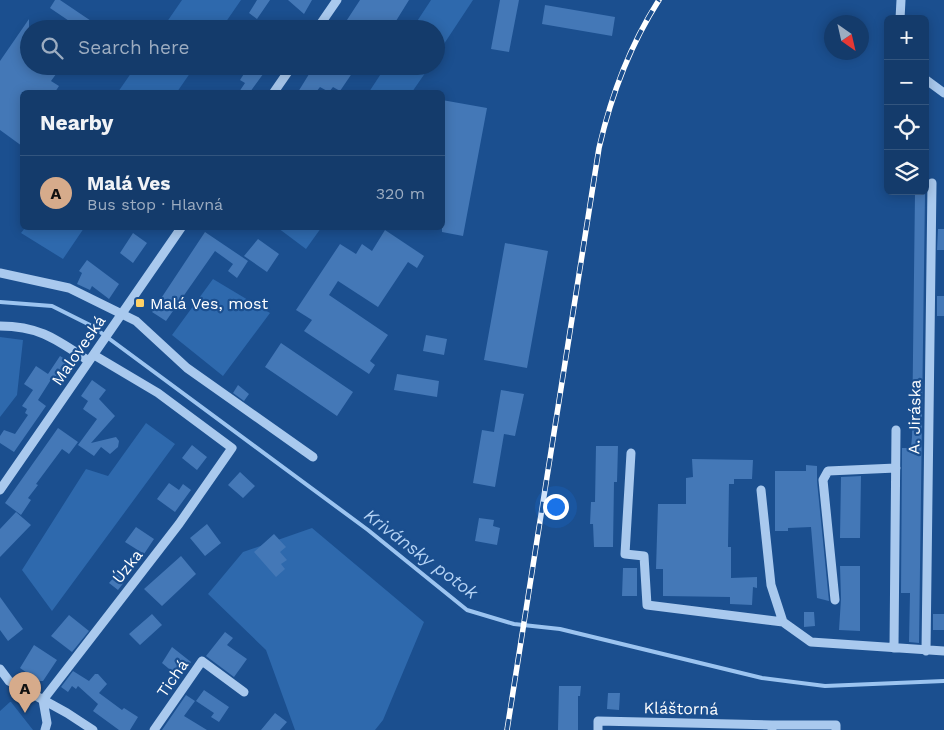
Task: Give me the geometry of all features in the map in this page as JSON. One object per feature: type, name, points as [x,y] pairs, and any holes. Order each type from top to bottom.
[{"type":"street","points":[[323,20],[337,0]]},
{"type":"street","points":[[900,0],[900,15]]},
{"type":"street","points":[[275,90],[286,75]]},
{"type":"street","points":[[929,83],[944,93]]},
{"type":"street","name":"A. Jiráska","points":[[926,652],[932,183]]},
{"type":"street","name":"Maloveská","points":[[0,490],[180,230]]},
{"type":"street","points":[[0,273],[69,288],[121,316],[136,321],[187,368],[313,457]]},
{"type":"street","points":[[0,326],[14,326],[49,334],[94,355]]},
{"type":"street","name":"Úzka","points":[[43,700],[179,524],[232,448],[158,393],[94,355]]},
{"type":"street","name":"A. Jiráska","points":[[894,648],[896,430]]},
{"type":"street","points":[[631,453],[625,554],[644,556],[648,605],[783,622],[811,642],[926,652],[944,651]]},
{"type":"street","points":[[836,600],[823,480],[828,471],[896,468]]},
{"type":"street","points":[[761,490],[771,585],[783,622]]},
{"type":"street","name":"Tichá","points":[[154,730],[202,661],[244,692]]},
{"type":"street","points":[[0,670],[9,681],[67,713],[93,730]]},
{"type":"street","points":[[39,730],[46,727],[43,700]]},
{"type":"street","name":"Kláštorná","points":[[598,730],[598,721],[772,728]]},
{"type":"street","points":[[772,728],[836,728]]},
{"type":"shaded area","points":[[182,0],[241,0],[227,20],[168,20]]},
{"type":"shaded area","points":[[431,0],[473,0],[445,42],[445,20],[418,20]]},
{"type":"shaded area","points":[[130,75],[189,75],[178,90],[119,90]]},
{"type":"shaded area","points":[[380,75],[424,75],[413,90],[370,90]]},
{"type":"shaded area","points":[[23,230],[83,230],[63,259],[21,233]]},
{"type":"shaded area","points":[[281,230],[320,230],[306,249]]},
{"type":"shaded area","points":[[213,279],[270,313],[223,376],[172,335]]},
{"type":"shaded area","points":[[0,337],[23,340],[17,395],[0,417]]},
{"type":"shaded area","points":[[146,423],[175,444],[52,611],[22,570],[86,469],[108,476]]},
{"type":"shaded area","points":[[312,528],[424,622],[383,720],[375,730],[295,730],[266,650],[208,594],[243,552]]},
{"type":"shaded area","points":[[10,702],[33,730],[0,730],[0,711]]},
{"type":"building","points":[[55,0],[60,0],[90,20],[68,20],[50,8]]},
{"type":"building","points":[[257,0],[270,0],[257,19],[249,13]]},
{"type":"building","points":[[288,0],[312,0],[304,14]]},
{"type":"building","points":[[360,0],[409,0],[397,20],[347,20]]},
{"type":"building","points":[[500,0],[519,0],[509,52],[491,49]]},
{"type":"building","points":[[545,5],[615,17],[612,36],[542,24]]},
{"type":"building","points":[[20,32],[20,75],[55,75],[51,81],[59,86],[56,90],[20,90],[20,145],[0,130],[0,61]]},
{"type":"building","points":[[243,75],[262,75],[251,90],[240,90],[245,83],[240,80]]},
{"type":"building","points":[[308,75],[351,75],[341,90],[333,87],[331,90],[325,90],[320,87],[318,90],[299,90]]},
{"type":"building","points":[[445,101],[487,108],[463,236],[442,232],[442,230],[445,230]]},
{"type":"building","points":[[915,195],[925,195],[919,643],[909,642],[910,593],[901,593],[902,448],[911,448]]},
{"type":"building","points":[[938,229],[944,229],[944,250],[937,250]]},
{"type":"building","points":[[385,230],[424,256],[417,268],[408,262],[378,307],[338,281],[329,295],[388,335],[370,361],[375,365],[369,374],[304,331],[312,320],[296,310],[340,244],[356,254],[362,244],[372,251]]},
{"type":"building","points":[[205,232],[248,261],[237,278],[228,271],[233,264],[215,251],[166,321],[152,312]]},
{"type":"building","points":[[133,233],[147,243],[133,263],[120,253]]},
{"type":"building","points":[[258,239],[279,254],[267,272],[244,256]]},
{"type":"building","points":[[505,243],[548,251],[527,368],[484,360]]},
{"type":"building","points":[[87,260],[119,284],[109,299],[92,286],[90,290],[77,284],[82,273],[79,271]]},
{"type":"building","points":[[937,296],[944,296],[944,316],[937,316]]},
{"type":"building","points":[[426,335],[447,339],[444,355],[423,351]]},
{"type":"building","points":[[281,343],[353,392],[337,416],[265,367]]},
{"type":"building","points":[[60,356],[74,365],[61,383],[52,378],[38,400],[46,406],[14,452],[0,443],[0,436],[4,430],[15,434],[28,415],[25,413],[27,409],[22,406],[33,390],[24,384],[36,366],[48,374]]},
{"type":"building","points":[[397,374],[439,381],[437,397],[394,390]]},
{"type":"building","points":[[92,380],[106,390],[99,399],[115,416],[91,443],[116,437],[119,441],[118,447],[110,454],[101,447],[94,456],[78,445],[97,419],[83,409],[88,401],[81,396]]},
{"type":"building","points":[[238,385],[249,394],[244,401],[233,393]]},
{"type":"building","points":[[501,390],[524,394],[515,436],[504,434],[495,487],[473,483],[482,430],[494,432]]},
{"type":"building","points":[[58,428],[78,442],[69,454],[62,449],[36,484],[38,485],[28,498],[31,500],[21,515],[5,503]]},
{"type":"building","points":[[192,445],[207,457],[197,470],[182,458]]},
{"type":"building","points":[[596,446],[618,446],[617,482],[614,482],[613,547],[594,547],[593,524],[590,524],[591,502],[595,502]]},
{"type":"building","points":[[692,459],[753,460],[752,479],[734,479],[734,484],[729,484],[728,547],[731,547],[731,578],[757,577],[757,588],[753,587],[752,605],[730,604],[730,597],[663,596],[663,569],[656,569],[658,504],[686,504],[686,478],[693,477]]},
{"type":"building","points":[[806,465],[817,466],[829,601],[817,598],[811,527],[788,528],[788,531],[775,531],[775,471],[806,471]]},
{"type":"building","points":[[240,472],[255,486],[243,498],[228,485]]},
{"type":"building","points":[[861,476],[860,538],[840,538],[841,477]]},
{"type":"building","points":[[169,483],[179,490],[183,484],[191,490],[175,512],[157,499]]},
{"type":"building","points":[[16,512],[31,525],[0,557],[0,529]]},
{"type":"building","points":[[479,518],[494,520],[493,526],[500,528],[497,545],[475,541]]},
{"type":"building","points":[[207,524],[221,543],[205,556],[190,538]]},
{"type":"building","points":[[136,527],[154,539],[144,554],[125,542]]},
{"type":"building","points":[[274,534],[286,547],[280,552],[287,560],[281,564],[285,569],[276,577],[254,552]]},
{"type":"building","points":[[181,556],[196,574],[162,606],[144,589]]},
{"type":"building","points":[[840,566],[860,566],[860,631],[839,630],[841,599]]},
{"type":"building","points":[[623,568],[637,568],[637,596],[622,596]]},
{"type":"building","points":[[117,574],[125,581],[118,590],[109,583]]},
{"type":"building","points":[[0,597],[23,629],[8,641],[0,630]]},
{"type":"building","points":[[804,612],[814,612],[815,626],[804,627]]},
{"type":"building","points":[[152,614],[162,625],[140,645],[129,634]]},
{"type":"building","points":[[933,614],[944,614],[944,630],[933,630]]},
{"type":"building","points":[[69,615],[89,631],[72,652],[51,636]]},
{"type":"building","points":[[225,632],[233,638],[227,645],[247,659],[234,677],[206,656]]},
{"type":"building","points":[[34,645],[57,660],[43,681],[39,681],[20,668]]},
{"type":"building","points":[[172,647],[191,662],[180,678],[162,663]]},
{"type":"building","points":[[73,671],[89,681],[95,674],[98,674],[107,684],[99,693],[122,710],[124,708],[138,717],[130,730],[119,730],[93,711],[98,704],[78,686],[76,689],[72,686],[68,692],[61,687]]},
{"type":"building","points":[[559,686],[581,686],[580,696],[578,696],[578,730],[558,730]]},
{"type":"building","points":[[204,690],[229,707],[219,722],[211,717],[214,713],[196,701]]},
{"type":"building","points":[[608,693],[620,693],[619,710],[607,709]]},
{"type":"building","points":[[186,695],[195,701],[184,716],[207,730],[162,730]]},
{"type":"building","points":[[275,713],[287,722],[280,730],[261,730]]},
{"type":"waterway","name":"Krivánsky potok","points":[[0,302],[52,306],[92,326],[368,530],[467,610],[514,624],[560,629],[762,678],[825,686],[944,681]]},
{"type":"railway","points":[[507,730],[599,148],[609,109],[630,53],[659,0]]},
{"type":"place","name":"Malá Ves, most","points":[[140,303]]},
{"type":"place","name":"Malá Ves","points":[[25,713]]}]
